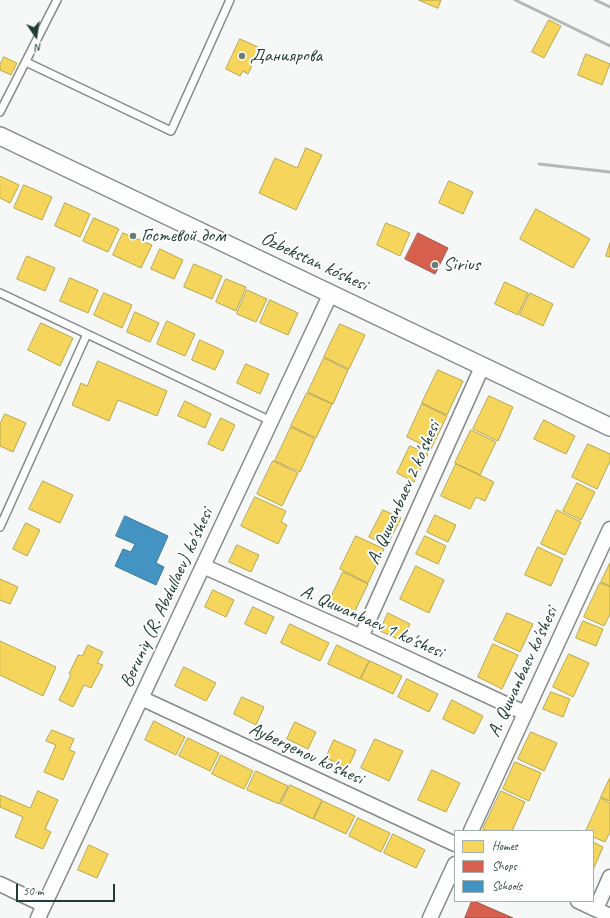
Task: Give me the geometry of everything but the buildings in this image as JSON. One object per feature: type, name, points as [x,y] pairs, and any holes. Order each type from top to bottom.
[{"type":"street","name":"Ózbekstan kóshesi","points":[[0,136],[610,426]]},
{"type":"street","name":"Beruniy (R. Abdullaev) ko'shesi","points":[[38,918],[331,294]]},
{"type":"street","name":"A. Quwanbaev 2 ko'shesi","points":[[361,637],[483,365]]},
{"type":"street","name":"A. Quwanbaev ko'shesi","points":[[470,830],[610,529]]},
{"type":"street","name":"A. Quwanbaev 1 ko'shesi","points":[[203,566],[525,713]]},
{"type":"street","name":"Aybergenov ko'shesi","points":[[141,698],[454,844]]},
{"type":"street","points":[[430,918],[454,866]]},
{"type":"street","points":[[596,909],[610,877]]},
{"type":"street","points":[[0,884],[44,905]]},
{"type":"street","points":[[580,902],[610,916]]},
{"type":"lane","points":[[0,112],[57,0]]},
{"type":"lane","points":[[26,62],[171,131],[230,0]]},
{"type":"lane","points":[[0,293],[271,421]]},
{"type":"lane","points":[[0,527],[87,334]]},
{"type":"railway","points":[[515,0],[610,46]]},
{"type":"railway","points":[[595,0],[610,7]]},
{"type":"railway","points":[[539,164],[610,172]]},
{"type":"place","name":"Даниярова","points":[[242,56]]},
{"type":"place","name":"Гостевой дом","points":[[133,236]]},
{"type":"place","name":"Sirius","points":[[435,265]]}]
